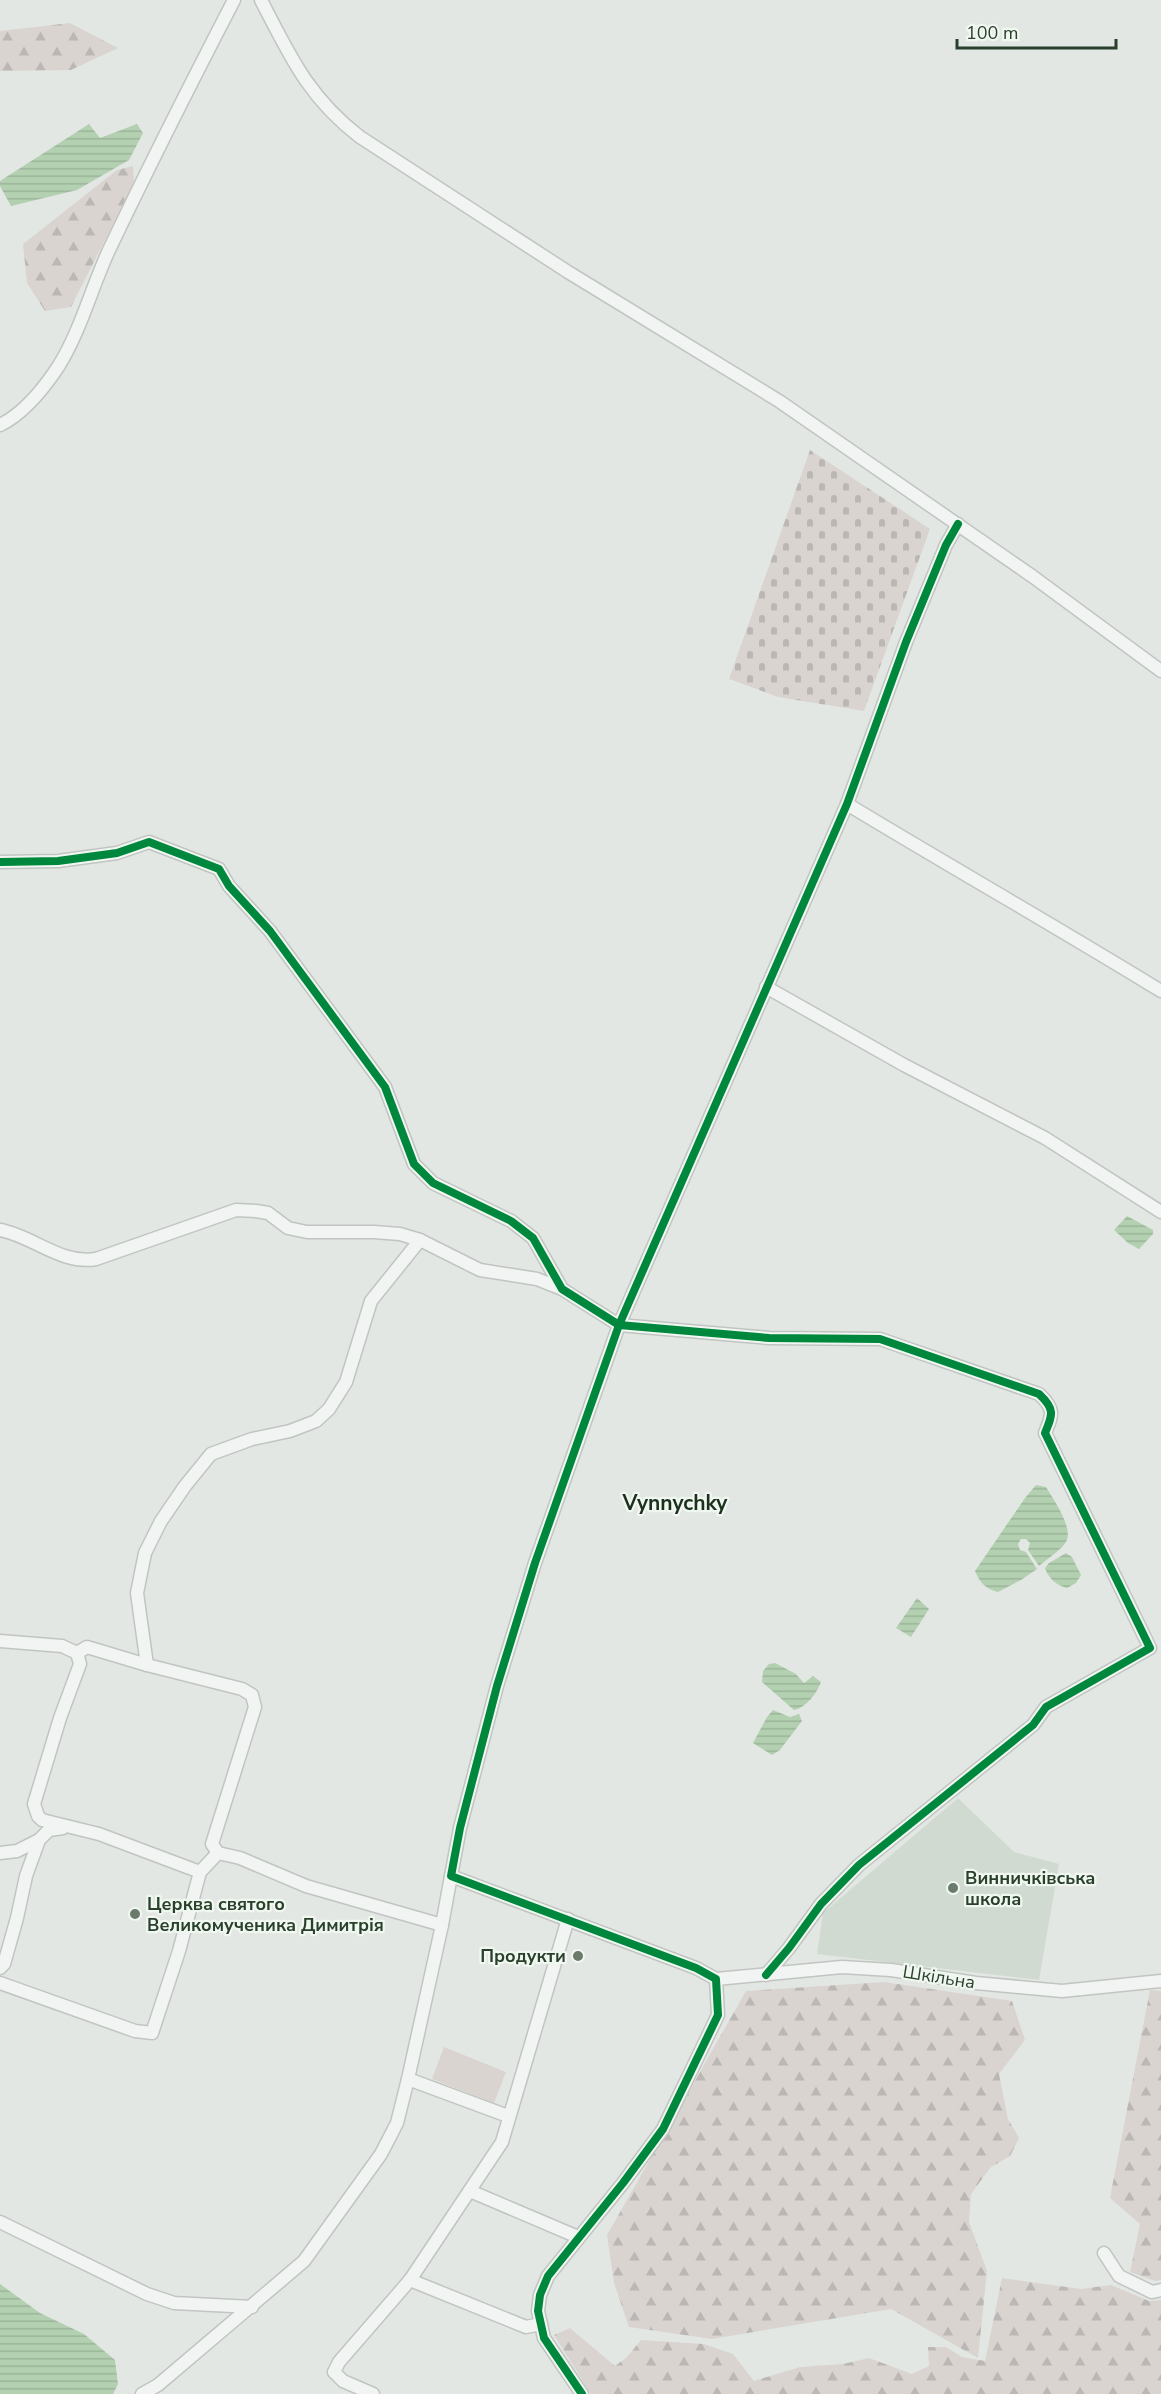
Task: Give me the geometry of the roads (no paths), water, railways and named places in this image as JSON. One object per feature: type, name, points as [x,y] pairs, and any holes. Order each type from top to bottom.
[{"type":"street","points":[[0,425],[32,399],[57,367],[83,319],[101,267],[147,168],[234,0]]},
{"type":"street","points":[[261,0],[299,72],[336,118],[360,137],[568,272],[779,401],[958,524],[1161,671]]},
{"type":"street","points":[[142,2394],[158,2385],[304,2261],[381,2154],[397,2123],[442,1925],[460,1828],[497,1686],[534,1563],[620,1325],[847,804],[906,642],[946,545],[958,524]]},
{"type":"street","points":[[847,804],[927,853],[1066,932],[1161,991]]},
{"type":"street","points":[[0,862],[58,861],[117,853],[149,842],[219,869],[229,886],[270,931],[385,1088],[414,1164],[433,1183],[511,1221],[532,1238],[562,1289]]},
{"type":"street","points":[[766,987],[904,1065],[1045,1138],[1161,1212]]},
{"type":"street","points":[[0,1230],[84,1261],[96,1259],[236,1210],[268,1213],[288,1228],[307,1232],[374,1232],[400,1234],[420,1240],[480,1270],[537,1279],[562,1289],[620,1325],[769,1338],[880,1340],[1039,1394],[1050,1405],[1052,1416],[1045,1433],[1150,1648],[1046,1707],[1034,1725],[859,1866],[820,1904],[789,1948],[766,1975]]},
{"type":"street","points":[[147,1665],[137,1593],[145,1553],[161,1521],[185,1486],[212,1454],[252,1439],[290,1431],[316,1421],[329,1409],[346,1382],[371,1301],[420,1240]]},
{"type":"street","points":[[0,1641],[62,1646],[77,1653],[80,1664],[34,1804],[38,1816],[42,1820],[67,1828],[99,1834],[200,1872]]},
{"type":"street","points":[[77,1653],[87,1647],[242,1689],[252,1695],[255,1707],[212,1844],[218,1853],[240,1858],[306,1886],[442,1925]]},
{"type":"street","points":[[0,1853],[17,1851],[39,1840],[49,1830],[67,1828]]},
{"type":"street","points":[[0,1968],[4,1964],[26,1876],[39,1840]]},
{"type":"street","points":[[0,1983],[135,2031],[152,2033],[180,1951],[200,1872],[218,1853]]},
{"type":"street","points":[[451,1876],[696,1968],[716,1979],[718,2015],[663,2129],[548,2276],[540,2295],[538,2311],[544,2338],[582,2394]]},
{"type":"street","points":[[373,2394],[344,2380],[334,2372],[339,2362],[410,2280],[502,2142],[568,1919]]},
{"type":"street","name":"Шкільна","points":[[716,1979],[842,1967],[1062,1991],[1161,1981]]},
{"type":"street","points":[[408,2079],[508,2116]]},
{"type":"street","points":[[470,2191],[578,2237]]},
{"type":"street","points":[[0,2222],[147,2294],[174,2302],[252,2307]]},
{"type":"street","points":[[1104,2253],[1119,2276],[1152,2292],[1161,2290]]},
{"type":"street","points":[[410,2280],[526,2327],[541,2324]]},
{"type":"place","name":"Винничківська школа","points":[[953,1888]]},
{"type":"place","name":"Церква святого Великомученика Димитрія","points":[[135,1914]]},
{"type":"place","name":"Продукти","points":[[578,1956]]},
{"type":"district","name":"Vynnychky","points":[[675,1503]]}]
